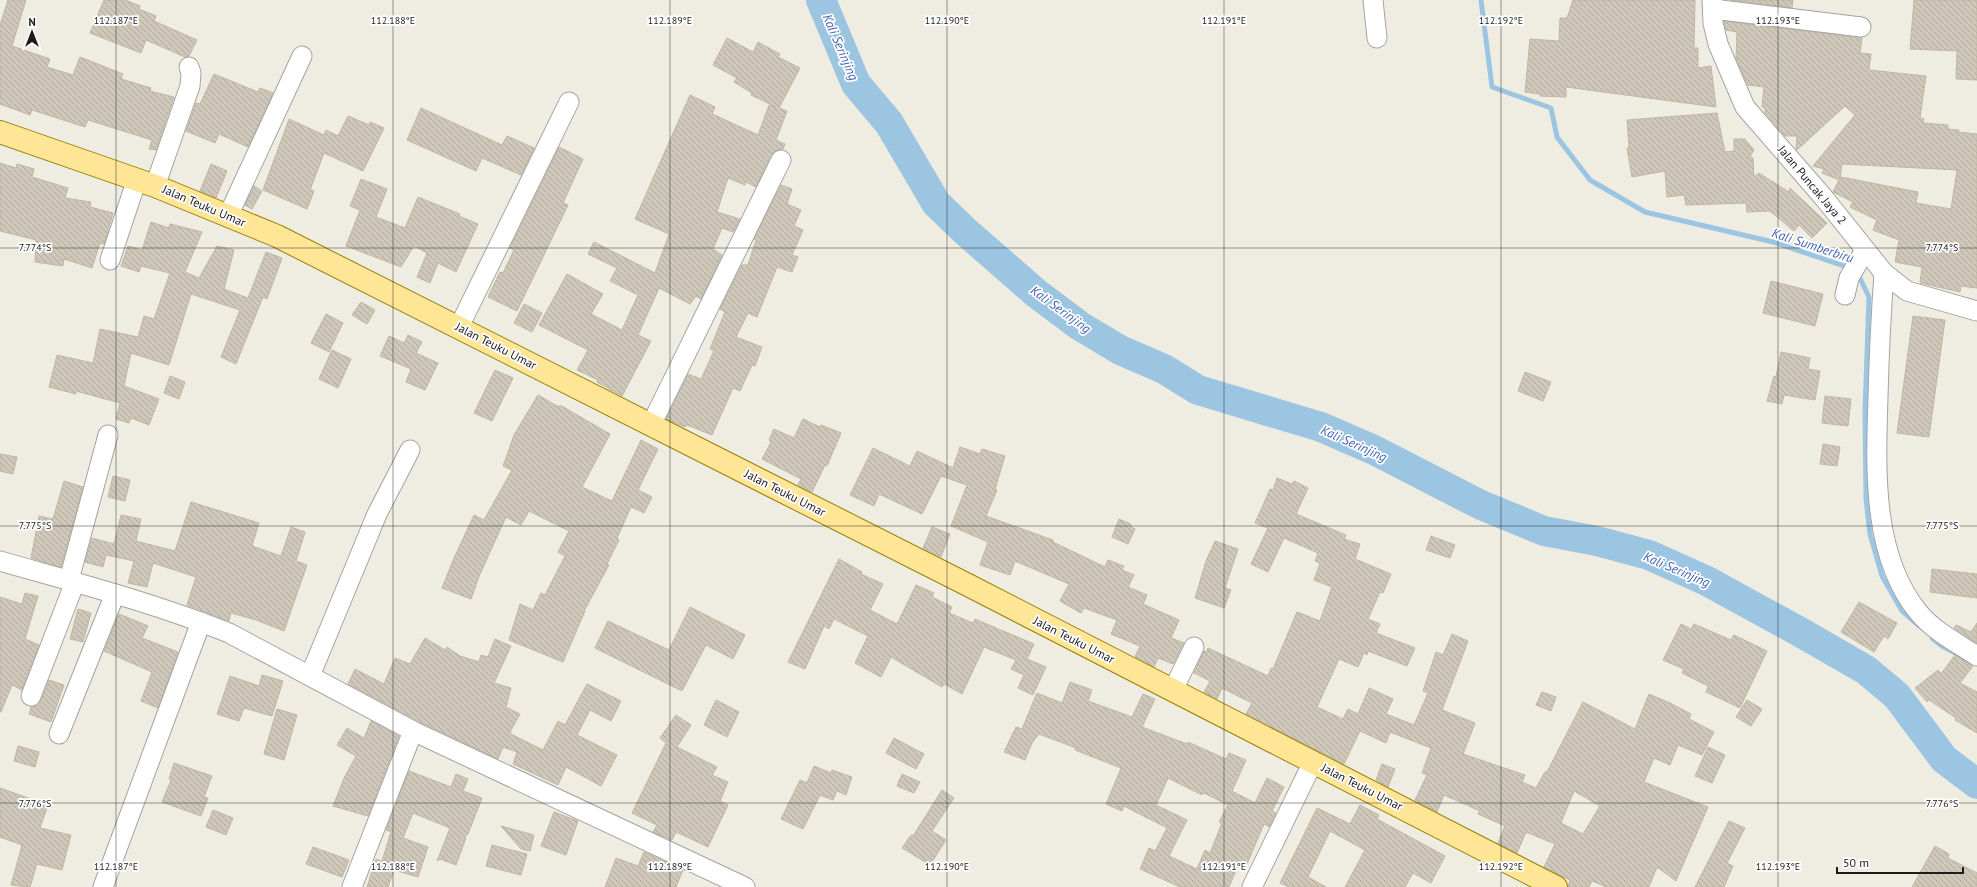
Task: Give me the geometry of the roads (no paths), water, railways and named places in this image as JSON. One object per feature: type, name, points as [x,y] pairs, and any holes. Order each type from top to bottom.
[{"type":"main road","name":"Jalan Teuku Umar","points":[[0,132],[146,182],[277,236],[1173,690],[1556,887]]},
{"type":"street","points":[[1373,0],[1377,38]]},
{"type":"street","points":[[1713,4],[1861,28]]},
{"type":"street","name":"Jalan Puncak Jaya 2","points":[[1713,4],[1714,23],[1718,44],[1745,107],[1824,198],[1858,263],[1884,273],[1907,291],[1977,311]]},
{"type":"street","points":[[228,216],[302,56]]},
{"type":"street","points":[[110,260],[190,86],[191,73],[189,67]]},
{"type":"street","points":[[459,327],[569,102]]},
{"type":"street","points":[[651,425],[781,160]]},
{"type":"street","points":[[1845,295],[1858,263]]},
{"type":"street","points":[[1884,273],[1880,329],[1877,471],[1879,508],[1885,538],[1894,568],[1906,594],[1919,613],[1936,629],[1977,656]]},
{"type":"street","points":[[31,696],[72,581],[108,435]]},
{"type":"street","points":[[310,676],[377,514],[410,450]]},
{"type":"street","points":[[0,562],[115,594],[201,622],[229,633],[414,731],[745,887]]},
{"type":"street","points":[[59,734],[115,594]]},
{"type":"street","points":[[103,887],[201,622]]},
{"type":"street","points":[[1173,690],[1194,647]]},
{"type":"street","points":[[352,887],[414,731]]},
{"type":"street","points":[[1252,887],[1313,762]]},
{"type":"waterway","name":"Kali Serinjing","points":[[821,0],[856,84],[889,123],[936,203],[965,231],[1036,293],[1080,326],[1120,350],[1164,369],[1198,390],[1321,427],[1374,450],[1481,505],[1544,531],[1597,541],[1649,555],[1707,581],[1866,670],[1897,696],[1944,759],[1977,784]]},
{"type":"waterway","name":"Kali Sumberbiru","points":[[1481,0],[1492,87],[1551,108],[1557,137],[1590,180],[1645,212],[1773,242],[1850,268]]},
{"type":"waterway","name":"Kali Sumberbiru","points":[[1858,274],[1869,297],[1865,411],[1866,499],[1870,534],[1882,576],[1902,611],[1919,626]]},
{"type":"waterway","name":"Kali Sumberbiru","points":[[1932,638],[1942,646],[1959,655]]}]
